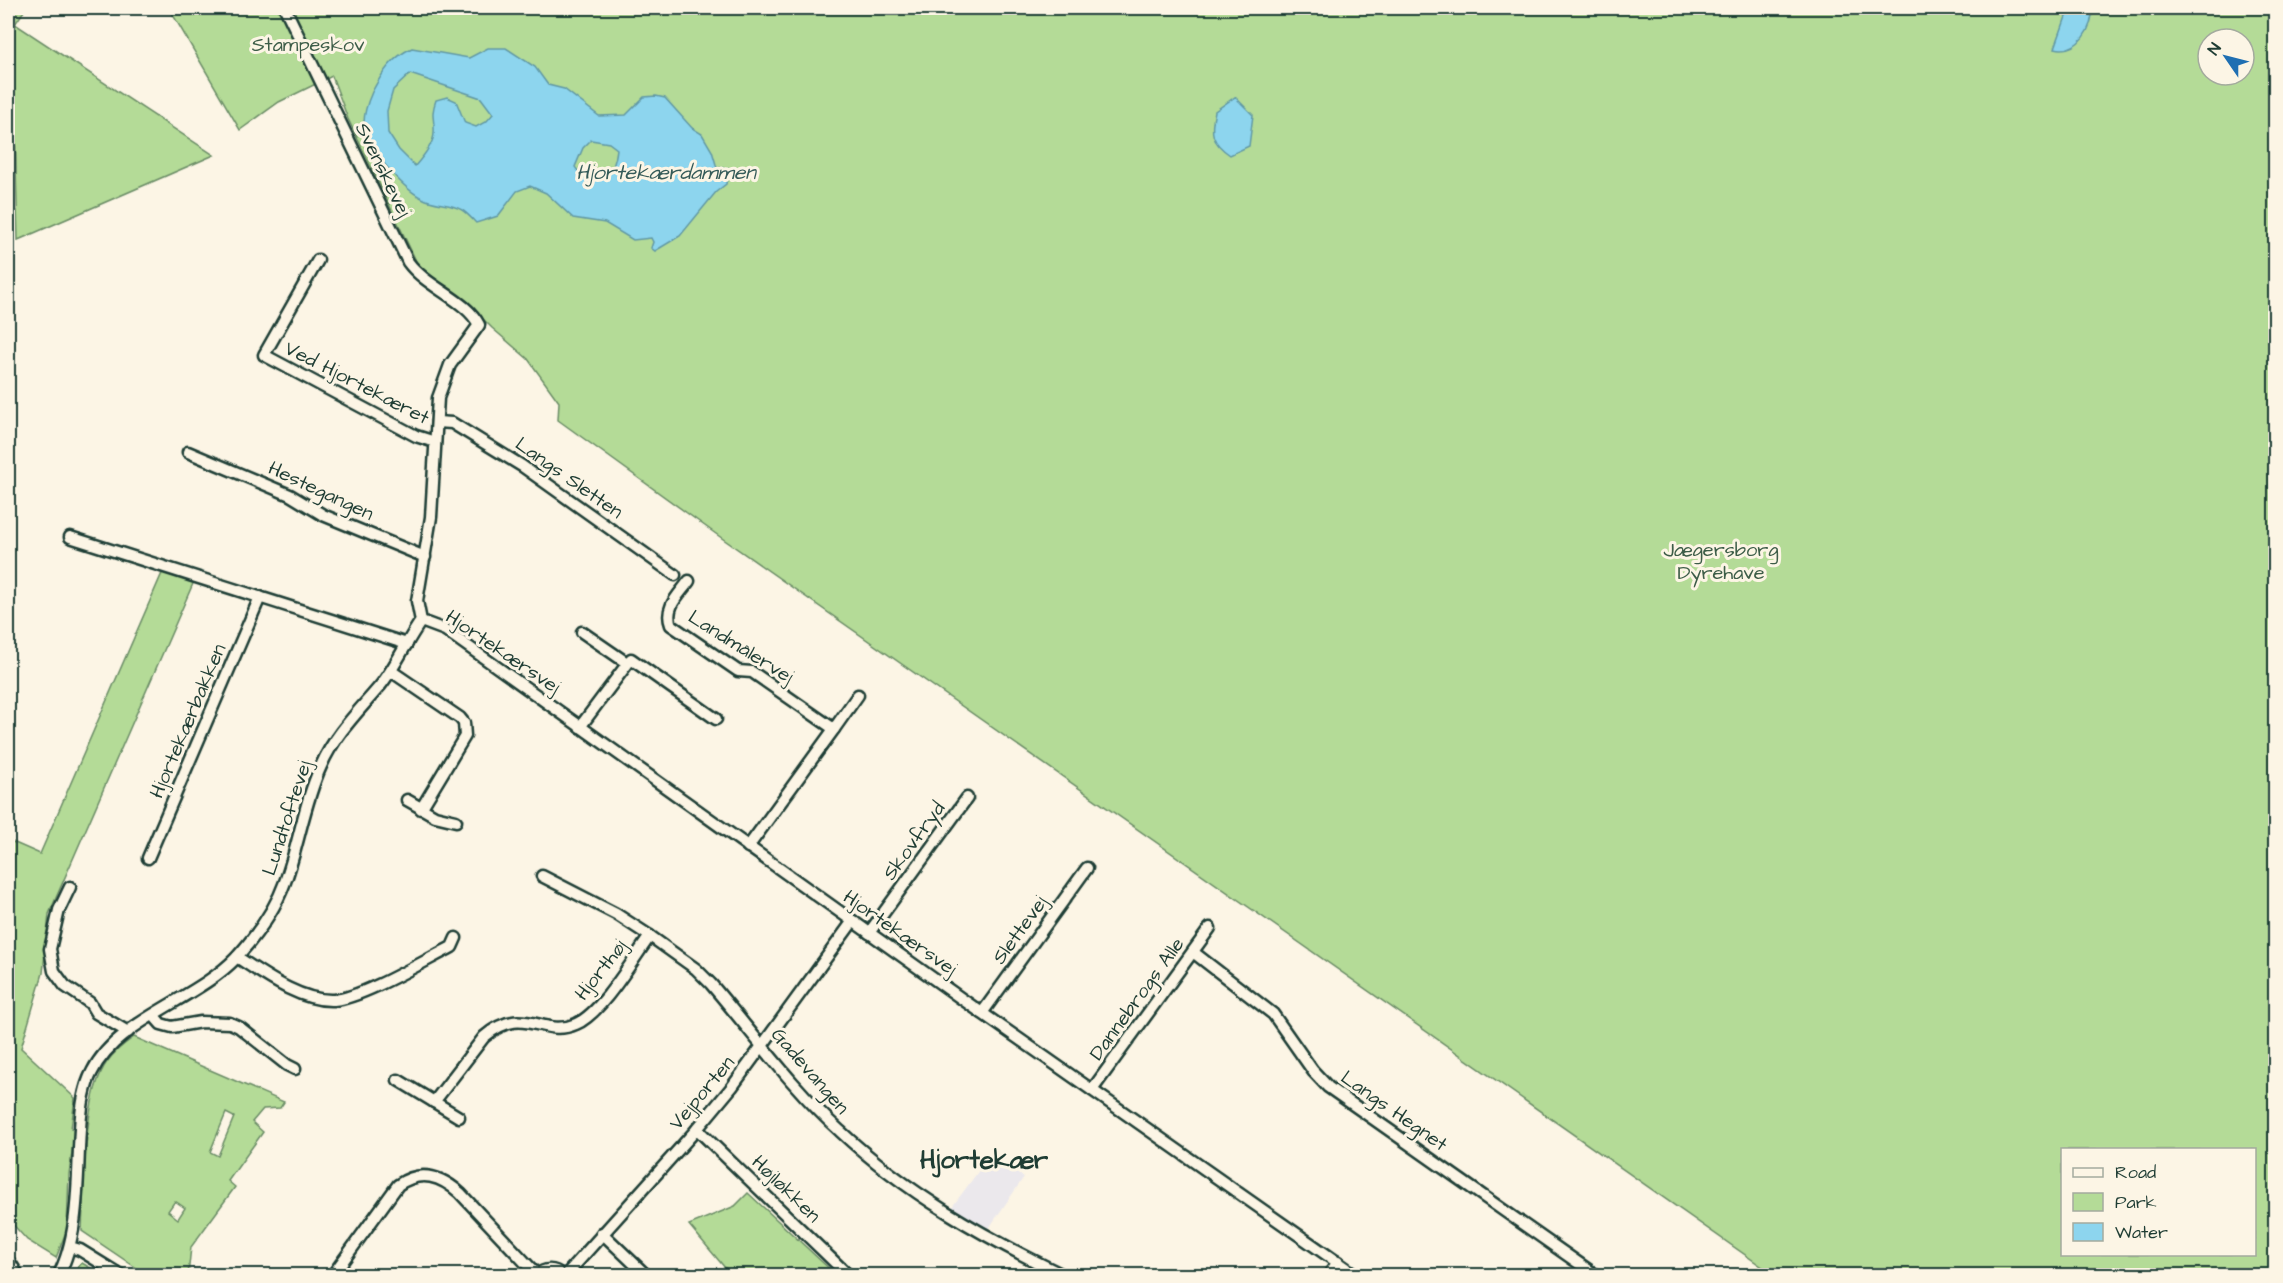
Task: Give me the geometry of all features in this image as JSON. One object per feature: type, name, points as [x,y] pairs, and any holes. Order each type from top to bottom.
[{"type":"highway","points":[[8,1264],[15,1275]]},
{"type":"highway","points":[[8,1269],[15,1275]]},
{"type":"street","name":"Svenskevej","points":[[285,8],[408,262],[425,280],[465,309],[479,325],[462,346],[443,380],[438,398],[437,422]]},
{"type":"street","name":"Ved Hjortekæret","points":[[318,260],[264,355],[416,436],[435,442]]},
{"type":"street","points":[[421,621],[417,601],[430,517],[437,422]]},
{"type":"street","name":"Langs Sletten","points":[[437,422],[452,423],[522,466],[675,575]]},
{"type":"street","name":"Hestegangen","points":[[188,452],[199,463],[290,495],[323,514],[425,557]]},
{"type":"street","points":[[70,537],[407,644]]},
{"type":"street","name":"Landmålervej","points":[[689,581],[670,607],[668,616],[672,625],[738,671],[752,672],[834,729]]},
{"type":"street","name":"Hjortekærbakken","points":[[148,858],[260,597]]},
{"type":"street","name":"Lundtoftevej","points":[[58,1275],[70,1247],[82,1106],[88,1080],[100,1060],[128,1032],[208,982],[237,957],[256,934],[279,896],[312,791],[332,745],[344,726],[391,671],[421,621]]},
{"type":"street","name":"Hjortekærsvej","points":[[421,621],[445,630],[982,1013],[1357,1275]]},
{"type":"street","points":[[582,632],[627,663]]},
{"type":"street","points":[[580,728],[631,660],[716,719]]},
{"type":"street","points":[[391,671],[460,718],[466,730],[465,736],[421,809]]},
{"type":"street","points":[[748,847],[858,695]]},
{"type":"street","name":"Skovfryd","points":[[869,933],[967,798]]},
{"type":"street","points":[[407,800],[435,816],[456,821]]},
{"type":"street","name":"Slettevej","points":[[982,1013],[1087,868]]},
{"type":"street","name":"Gadevangen","points":[[542,876],[616,914],[696,969],[808,1099],[839,1131],[873,1160],[922,1197],[967,1225],[1010,1249],[1065,1275]]},
{"type":"street","points":[[70,887],[59,910],[50,949],[54,971],[65,986],[90,1003],[96,1013],[128,1032]]},
{"type":"street","name":"Vejporten","points":[[564,1275],[697,1129],[763,1046],[853,921]]},
{"type":"street","name":"Dannebrogs Alle","points":[[1092,1090],[1210,928]]},
{"type":"street","name":"Hjorthøj","points":[[434,1102],[484,1037],[494,1028],[524,1020],[552,1027],[564,1027],[576,1024],[588,1016],[602,1002],[650,936]]},
{"type":"street","points":[[237,957],[286,987],[316,998],[333,1000],[353,996],[452,947],[456,938]]},
{"type":"street","name":"Langs Hegnet","points":[[1193,952],[1273,1014],[1313,1071],[1328,1087],[1597,1275]]},
{"type":"street","points":[[154,1016],[161,1024],[172,1027],[201,1022],[230,1023],[239,1027],[280,1060],[295,1069]]},
{"type":"street","points":[[398,1080],[459,1117]]},
{"type":"street","name":"Højløkken","points":[[697,1129],[849,1275]]},
{"type":"street","points":[[332,1275],[399,1185],[419,1176],[434,1176],[448,1182],[460,1193],[536,1275],[551,1270],[564,1275]]},
{"type":"street","points":[[602,1233],[647,1275]]},
{"type":"street","points":[[70,1247],[80,1250],[122,1275]]},
{"type":"street","points":[[1328,1275],[1338,1262]]},
{"type":"shaded area","points":[[989,1157],[1024,1177],[987,1231],[952,1207]]},
{"type":"green space","points":[[8,8],[26,8],[15,24],[214,155],[18,240],[14,93],[8,88]]},
{"type":"green space","name":"Jægersborg Dyrehave","points":[[169,8],[2275,8],[2275,1275],[1774,1275],[716,534],[558,420],[559,402],[528,359],[467,303],[418,265],[348,119],[332,76],[279,102],[240,130]]},
{"type":"green space","points":[[163,571],[195,579],[49,914],[43,973],[21,1048],[75,1098],[71,1129],[75,1130],[69,1174],[67,1229],[56,1258],[27,1240],[8,1219],[8,840],[40,854]]},
{"type":"green space","points":[[134,1037],[284,1102],[280,1108],[263,1109],[252,1122],[263,1132],[228,1181],[235,1187],[191,1247],[188,1275],[147,1275],[82,1231],[86,1143],[93,1096],[107,1062]],"holes":[[[226,1113],[234,1117],[218,1156],[210,1152]],[[175,1201],[185,1208],[178,1219],[168,1211]]]},
{"type":"green space","points":[[748,1193],[836,1275],[731,1275],[689,1225],[735,1206]]},
{"type":"green space","points":[[82,1263],[102,1275],[75,1275],[74,1272]]},
{"type":"water","points":[[2069,8],[2092,8],[2090,23],[2087,31],[2077,43],[2063,49],[2055,48]]},
{"type":"water","name":"Hjortekærdammen","points":[[412,48],[469,58],[488,48],[506,48],[535,67],[548,85],[564,89],[599,116],[626,115],[644,97],[665,98],[692,128],[702,134],[712,151],[717,168],[729,168],[726,184],[716,192],[680,236],[655,251],[651,248],[653,242],[651,238],[633,240],[605,223],[573,218],[546,193],[530,186],[517,191],[498,216],[476,223],[462,210],[427,200],[414,193],[386,166],[366,133],[365,115],[372,92],[388,66]],"holes":[[[410,74],[481,98],[493,114],[487,121],[476,127],[465,123],[456,101],[447,97],[436,100],[432,142],[415,166],[399,150],[388,133],[387,111],[393,90]],[[591,140],[609,143],[617,149],[614,165],[603,177],[582,176],[575,167],[583,148]]]},
{"type":"water","points":[[1235,97],[1253,115],[1249,146],[1230,155],[1216,141],[1213,125],[1215,111]]},
{"type":"district","name":"Hjortekær","points":[[984,1160]]},
{"type":"park label","name":"Stampeskov","points":[[308,45]]}]
